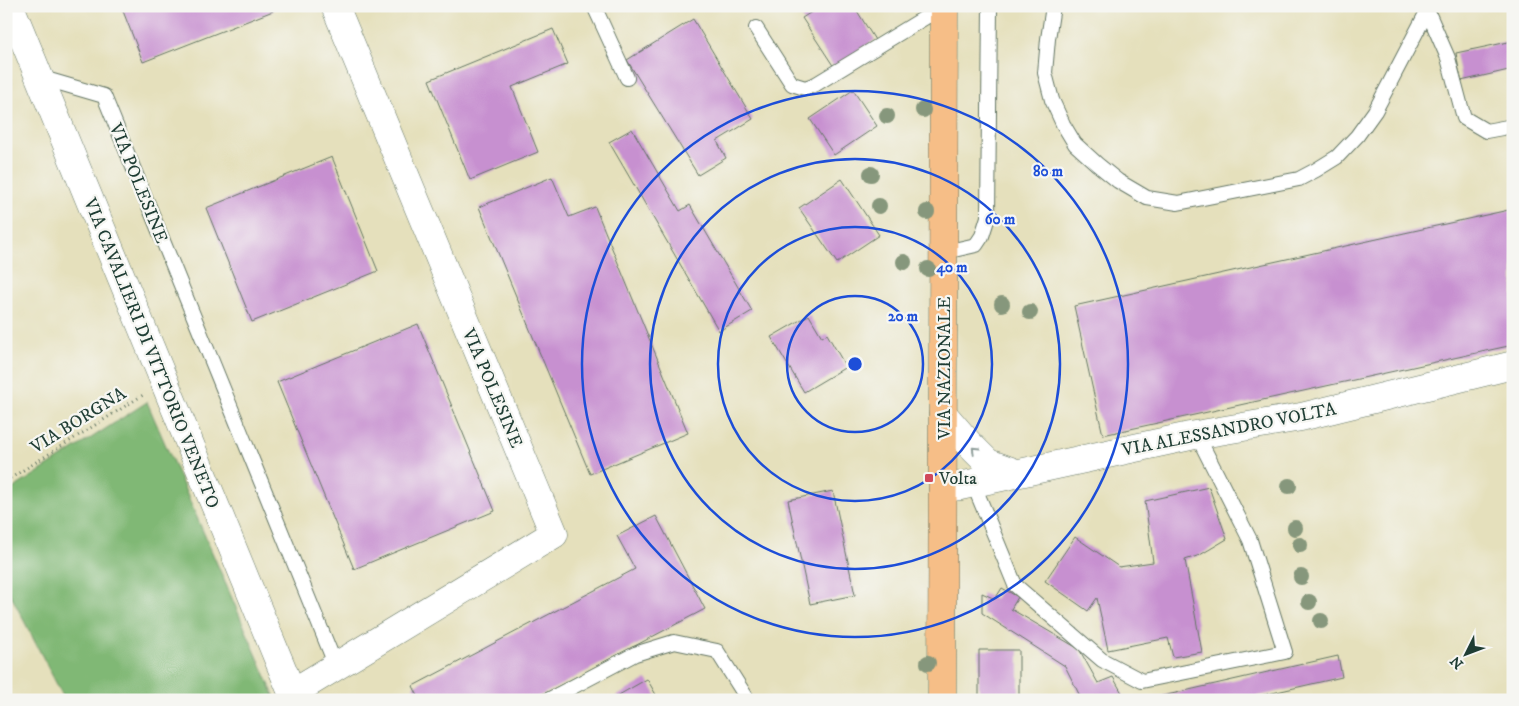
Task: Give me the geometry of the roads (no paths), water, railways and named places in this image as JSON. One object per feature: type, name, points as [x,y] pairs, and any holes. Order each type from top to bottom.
[{"type":"main road","name":"VIA NAZIONALE","points":[[942,700],[944,6]]},
{"type":"street","name":"VIA CAVALIERI DI VITTORIO VENETO","points":[[10,6],[293,696]]},
{"type":"street","name":"VIA POLESINE","points":[[293,696],[336,666],[554,534],[335,6]]},
{"type":"street","name":"VIA ALESSANDRO VOLTA","points":[[943,488],[1197,435],[1300,417],[1513,366]]},
{"type":"street","points":[[943,414],[988,463],[1016,473]]},
{"type":"lane","points":[[594,6],[627,78]]},
{"type":"lane","points":[[756,28],[792,84],[805,88],[816,84],[944,6]]},
{"type":"lane","points":[[944,252],[976,245],[982,236],[988,217],[990,6]]},
{"type":"lane","points":[[1053,6],[1045,73],[1052,100],[1075,144],[1118,181],[1147,198],[1178,203],[1299,179],[1337,157],[1358,136],[1375,111],[1429,8]]},
{"type":"lane","points":[[1429,8],[1448,58],[1464,118],[1486,131],[1513,126]]},
{"type":"lane","name":"VIA POLESINE","points":[[39,77],[104,96],[336,666]]},
{"type":"lane","points":[[973,483],[1015,585],[1102,660],[1142,681],[1285,652],[1250,540],[1197,435]]},
{"type":"lane","points":[[548,700],[635,654],[674,642],[717,651],[748,700]]},
{"type":"place","name":"Volta","points":[[929,478]]}]
